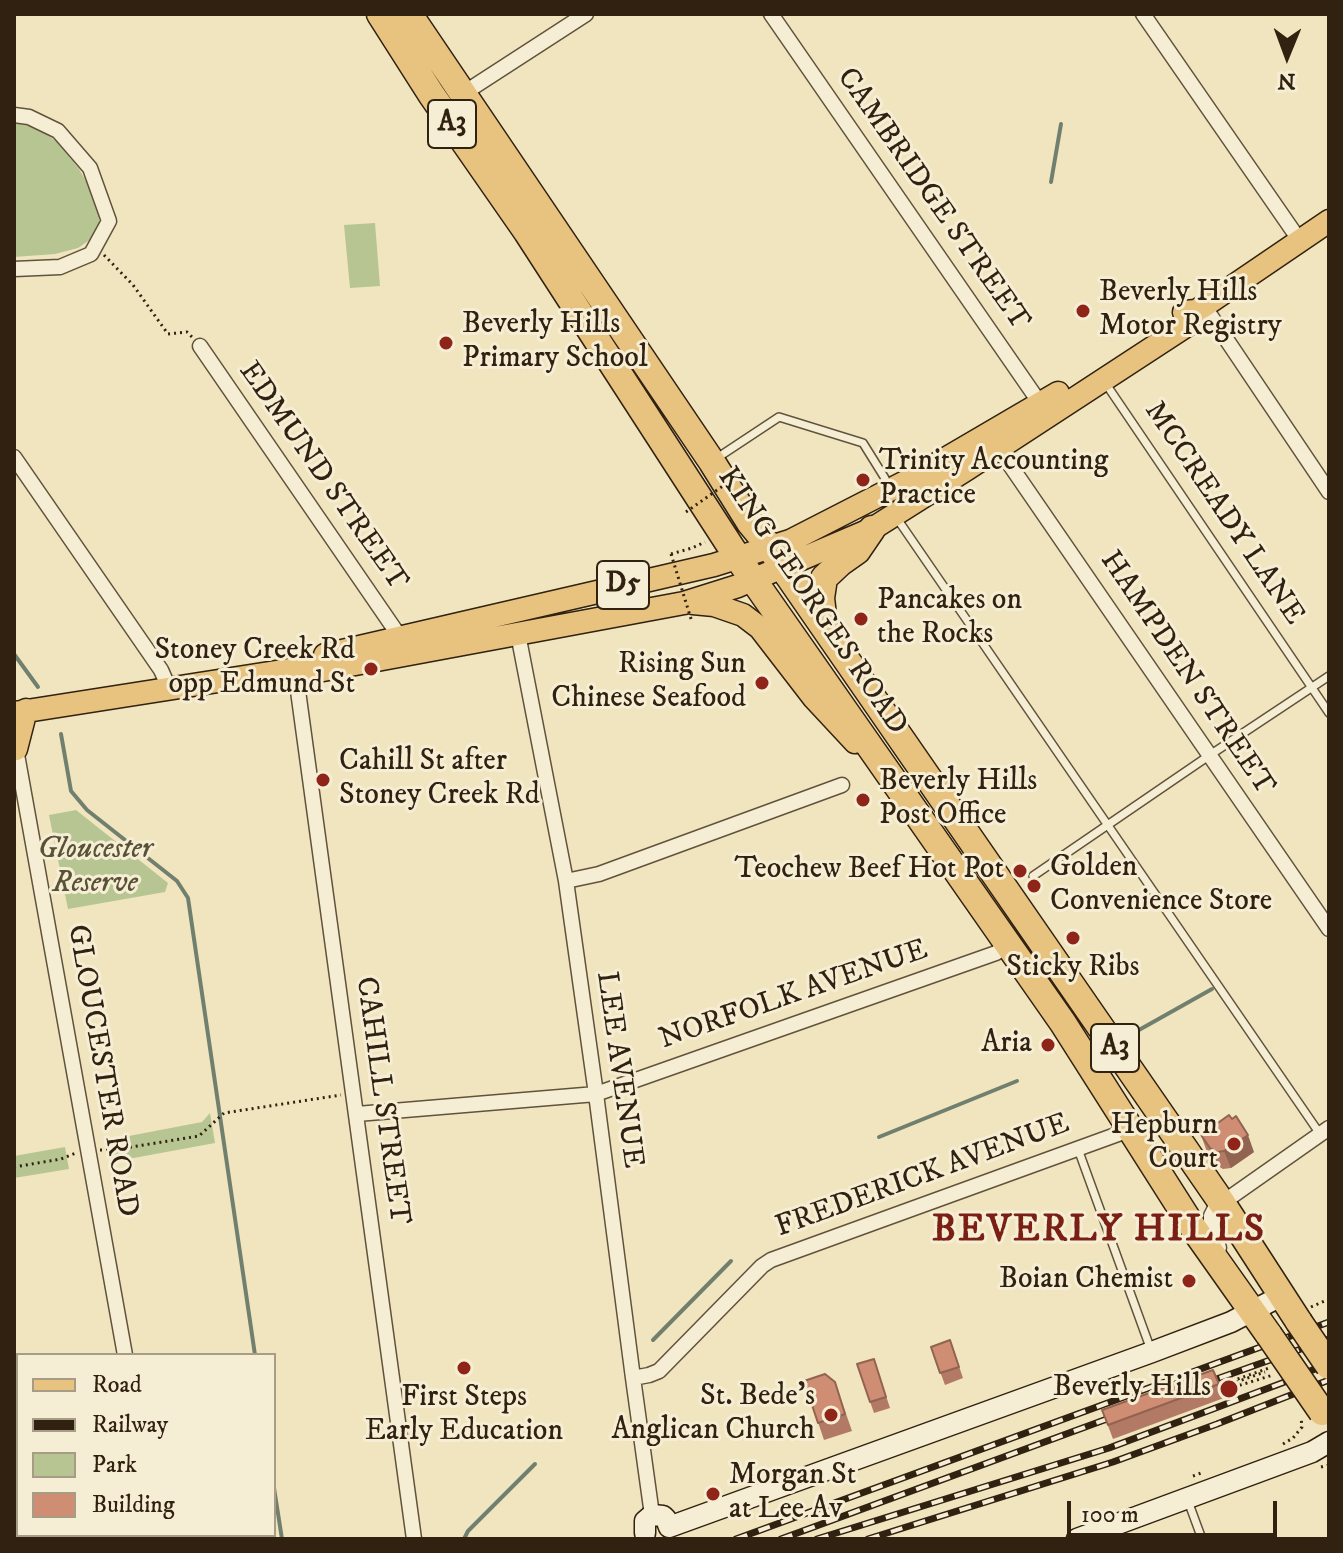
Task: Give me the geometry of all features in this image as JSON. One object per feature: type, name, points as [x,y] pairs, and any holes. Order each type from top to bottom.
[{"type":"highway","name":"KING GEORGES ROAD","points":[[380,14],[431,94],[527,232],[738,558],[1063,1023],[1194,1229],[1269,1335],[1318,1420]]},
{"type":"highway","name":"KING GEORGES ROAD","points":[[409,14],[750,523],[1222,1203],[1281,1296],[1305,1315],[1329,1366]]},
{"type":"highway","points":[[825,628],[821,598],[824,578],[857,551],[872,529]]},
{"type":"main road","points":[[738,558],[776,558],[872,529],[999,449],[1044,410],[1184,312],[1200,308],[1329,221]]},
{"type":"main road","points":[[754,580],[790,541],[1104,380],[1192,322],[1200,308]]},
{"type":"main road","name":"D5","points":[[295,669],[320,657],[738,558]]},
{"type":"main road","name":"D5","points":[[24,711],[295,669],[323,670],[518,634],[688,612],[754,580]]},
{"type":"main road","points":[[688,612],[714,605],[743,615],[760,628],[814,698],[856,743],[888,770]]},
{"type":"main road","points":[[15,748],[24,711]]},
{"type":"street","points":[[464,93],[586,14]]},
{"type":"street","name":"CAMBRIDGE STREET","points":[[771,14],[1044,410]]},
{"type":"street","points":[[1143,14],[1300,241]]},
{"type":"street","points":[[14,115],[29,117],[58,131],[90,168],[109,221],[91,254],[60,267],[14,269]]},
{"type":"street","points":[[1200,308],[1324,473],[1329,492]]},
{"type":"street","name":"EDMUND STREET","points":[[200,346],[400,637]]},
{"type":"street","name":"HAMPDEN STREET","points":[[999,449],[1329,929]]},
{"type":"street","points":[[14,457],[161,670],[169,688]]},
{"type":"street","name":"LEE AVENUE","points":[[518,634],[566,881],[633,1378],[649,1528]]},
{"type":"street","name":"CAHILL STREET","points":[[295,669],[414,1539]]},
{"type":"street","name":"GLOUCESTER ROAD","points":[[15,748],[125,1353]]},
{"type":"street","points":[[566,881],[599,874],[842,785]]},
{"type":"street","name":"NORFOLK AVENUE","points":[[357,1114],[596,1094],[996,953],[1008,944]]},
{"type":"street","name":"FREDERICK AVENUE","points":[[633,1378],[659,1371],[767,1262],[1132,1129]]},
{"type":"street","points":[[1237,1289],[1211,1226],[1212,1212],[1324,1131]]},
{"type":"street","points":[[649,1528],[1152,1352],[1231,1322],[1281,1296]]},
{"type":"street","points":[[1077,1539],[1099,1535],[1312,1452],[1329,1442]]},
{"type":"lane","name":"MCCREADY LANE","points":[[1104,380],[1329,713]]},
{"type":"lane","points":[[712,462],[779,417],[863,443],[892,490]]},
{"type":"lane","points":[[895,515],[1324,1131]]},
{"type":"lane","points":[[1033,876],[1329,676]]},
{"type":"lane","points":[[1078,1149],[1152,1352]]},
{"type":"lane","points":[[1187,1499],[1202,1539]]},
{"type":"path","points":[[95,246],[133,285],[168,334],[187,332],[200,346]]},
{"type":"path","points":[[686,512],[737,476]]},
{"type":"path","points":[[688,612],[671,554],[706,541]]},
{"type":"path","points":[[14,1167],[61,1159],[89,1150],[113,1150],[199,1136],[224,1113],[342,1094],[357,1114]]},
{"type":"path","points":[[1305,1315],[1329,1299]]},
{"type":"path","points":[[1234,1382],[1265,1372]]},
{"type":"path","points":[[1234,1382],[1269,1376]]},
{"type":"path","points":[[1234,1382],[1237,1396]]},
{"type":"path","points":[[1275,1448],[1318,1420]]},
{"type":"path","points":[[1193,1476],[1206,1472]]},
{"type":"green space","points":[[14,121],[39,129],[56,141],[79,169],[94,195],[99,209],[99,223],[91,239],[78,248],[55,254],[14,257]]},
{"type":"green space","points":[[375,223],[380,286],[350,288],[344,225]]},
{"type":"green space","name":"Gloucester Reserve","points":[[76,810],[168,883],[165,892],[68,909],[49,815]]},
{"type":"green space","points":[[210,1113],[215,1143],[112,1162],[108,1140],[202,1122]]},
{"type":"green space","points":[[65,1147],[69,1169],[14,1178],[14,1156]]},
{"type":"building","points":[[1229,1115],[1232,1119],[1236,1116],[1248,1135],[1224,1151],[1217,1152],[1201,1135]]},
{"type":"building","points":[[950,1340],[959,1367],[940,1373],[931,1347]]},
{"type":"building","points":[[874,1359],[886,1397],[870,1402],[857,1364]]},
{"type":"building","points":[[1213,1370],[1219,1384],[1108,1425],[1102,1410]]},
{"type":"building","points":[[825,1374],[835,1382],[845,1414],[818,1423],[804,1381]]},
{"type":"waterway","points":[[1051,182],[1061,124]]},
{"type":"waterway","points":[[14,654],[38,687]]},
{"type":"waterway","points":[[61,734],[71,791],[87,810],[177,881],[188,898],[255,1353]]},
{"type":"waterway","points":[[1130,1035],[1212,989]]},
{"type":"waterway","points":[[879,1137],[1017,1081]]},
{"type":"waterway","points":[[653,1340],[731,1261]]},
{"type":"waterway","points":[[464,1539],[468,1531],[535,1464]]},
{"type":"waterway","points":[[276,1501],[282,1539]]},
{"type":"railway","points":[[736,1539],[1329,1322]]},
{"type":"railway","points":[[1197,1386],[1329,1339]]},
{"type":"railway","points":[[817,1539],[1109,1448],[1329,1363]]},
{"type":"railway","points":[[868,1539],[1113,1462],[1329,1380]]},
{"type":"railway","points":[[781,1539],[1126,1412]]},
{"type":"place","name":"Beverly Hills Motor Registry","points":[[1083,311]]},
{"type":"place","name":"Beverly Hills Primary School","points":[[446,343]]},
{"type":"place","name":"Trinity Accounting Practice","points":[[863,480]]},
{"type":"place","name":"Pancakes on the Rocks","points":[[861,619]]},
{"type":"place","name":"Stoney Creek Rd opp Edmund St","points":[[371,669]]},
{"type":"place","name":"Rising Sun Chinese Seafood","points":[[762,683]]},
{"type":"place","name":"Cahill St after Stoney Creek Rd","points":[[323,780]]},
{"type":"place","name":"Beverly Hills Post Office","points":[[863,800]]},
{"type":"place","name":"Teochew Beef Hot Pot","points":[[1020,871]]},
{"type":"place","name":"Golden Convenience Store","points":[[1034,886]]},
{"type":"place","name":"Sticky Ribs","points":[[1073,938]]},
{"type":"place","name":"Aria","points":[[1048,1045]]},
{"type":"place","name":"Hepburn Court","points":[[1234,1144]]},
{"type":"place","name":"Boian Chemist","points":[[1189,1281]]},
{"type":"place","name":"First Steps Early Education","points":[[464,1368]]},
{"type":"place","name":"Beverly Hills","points":[[1229,1389]]},
{"type":"place","name":"St. Bede's Anglican Church","points":[[831,1415]]},
{"type":"place","name":"Morgan St at Lee Av","points":[[713,1494]]},
{"type":"district","name":"BEVERLY HILLS","points":[[1099,1232]]}]
